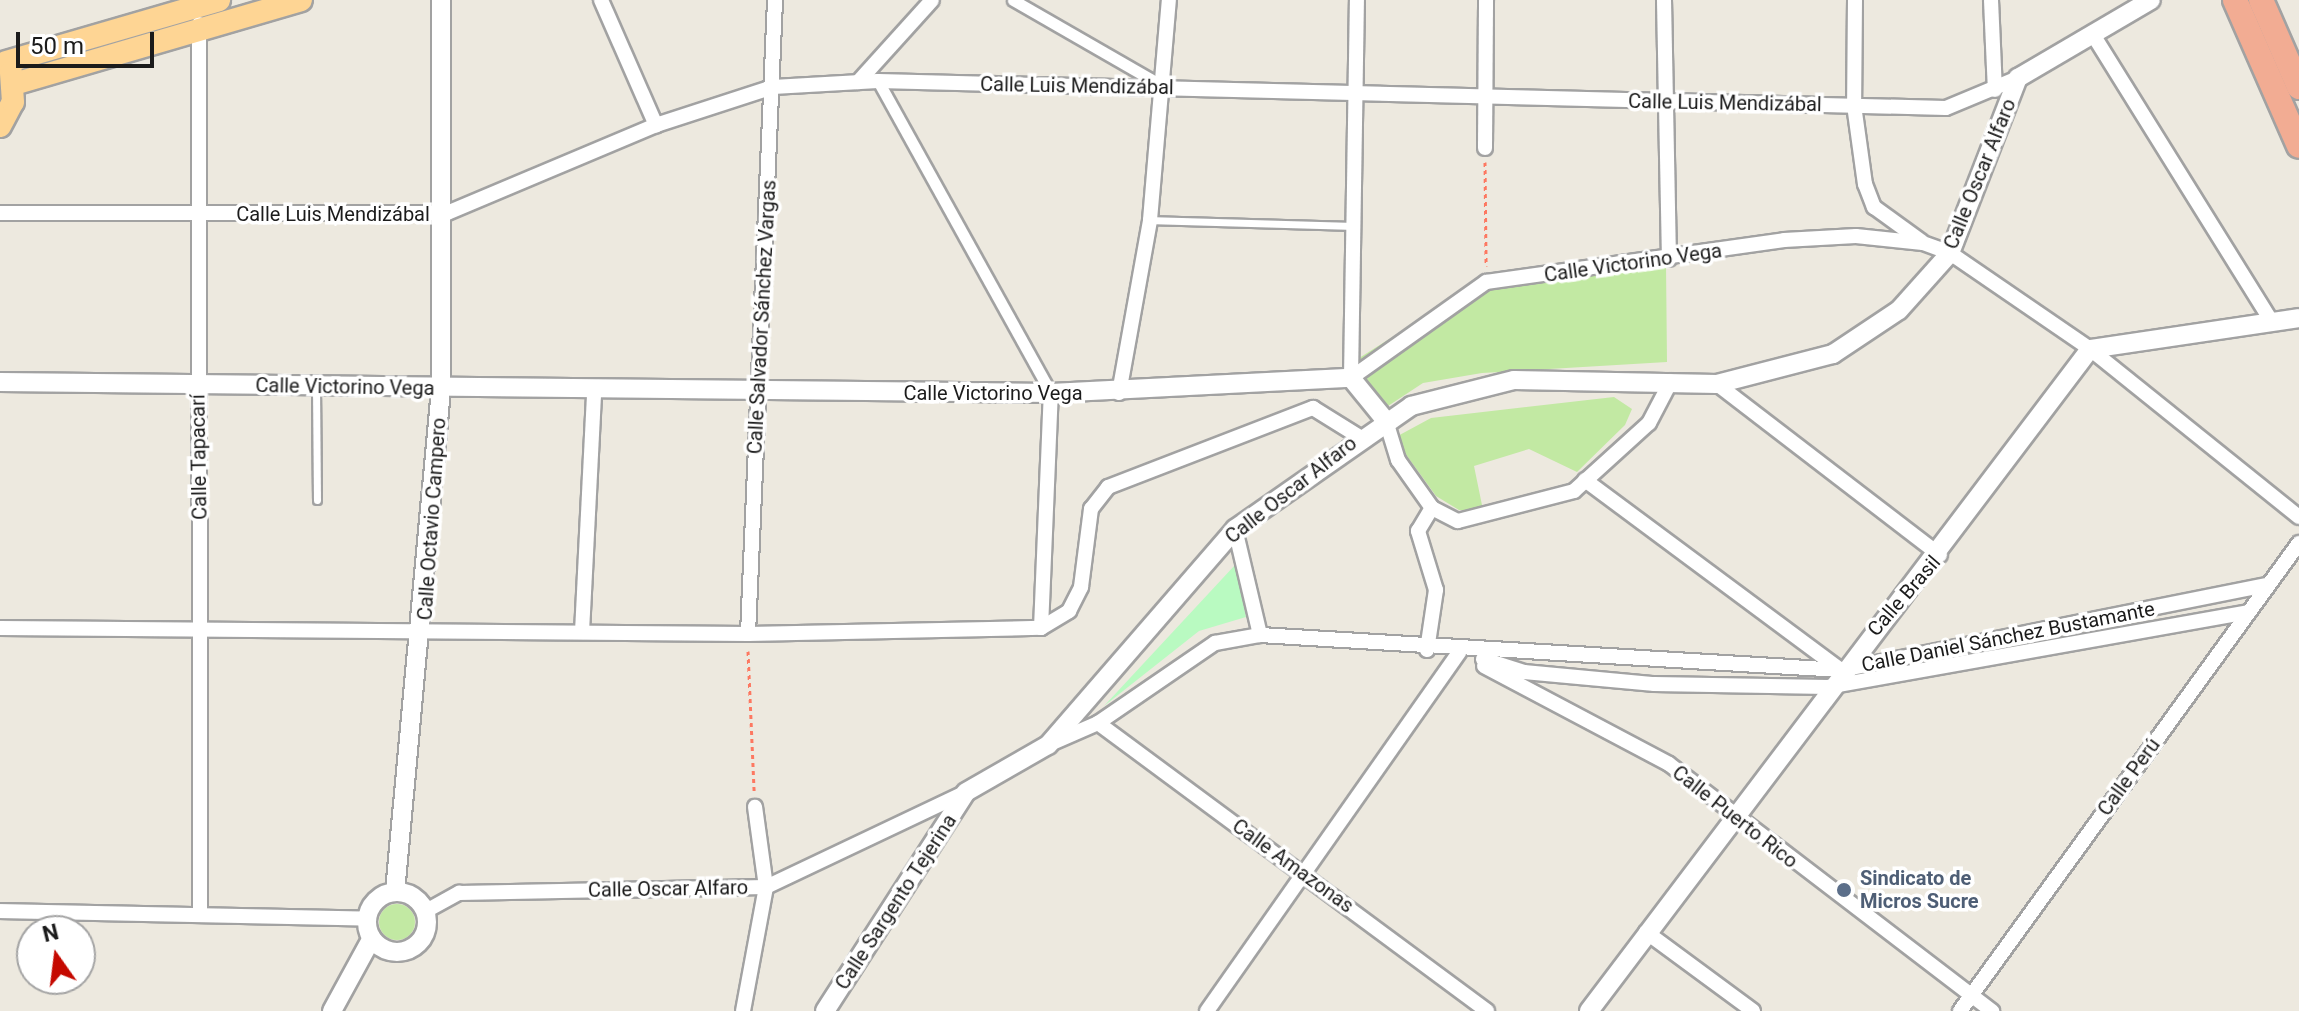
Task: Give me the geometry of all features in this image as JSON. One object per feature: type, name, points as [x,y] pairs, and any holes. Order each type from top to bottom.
[{"type":"highway","points":[[2235,0],[2299,146]]},
{"type":"highway","points":[[2261,0],[2299,87]]},
{"type":"main road","points":[[0,126],[14,84],[3,57],[219,0]]},
{"type":"main road","points":[[14,84],[301,0]]},
{"type":"street","name":"Calle Octavio Campero","points":[[395,892],[425,630],[441,389],[447,213],[441,0]]},
{"type":"street","points":[[601,0],[656,125]]},
{"type":"street","name":"Calle Salvador Sánchez Vargas","points":[[748,634],[775,0]]},
{"type":"street","points":[[858,82],[932,0]]},
{"type":"street","points":[[1013,0],[1167,88]]},
{"type":"street","points":[[1119,393],[1150,220],[1167,88],[1169,0]]},
{"type":"street","points":[[1357,0],[1353,96],[1351,378],[1386,421],[1398,460],[1432,508],[1470,518],[1532,504],[1585,480],[1649,423],[1671,381]]},
{"type":"street","points":[[1485,148],[1486,0]]},
{"type":"street","points":[[1664,0],[1669,259]]},
{"type":"street","points":[[1855,0],[1854,105],[1874,207],[1923,243]]},
{"type":"street","points":[[1991,0],[1995,90]]},
{"type":"street","name":"Calle Luis Mendizábal","points":[[0,213],[447,213],[656,125],[773,87],[858,82],[1946,108],[2018,78],[2151,0]]},
{"type":"street","name":"Calle Tapacarí","points":[[195,4],[200,31],[200,914]]},
{"type":"street","points":[[2092,33],[2272,322]]},
{"type":"street","name":"Calle Oscar Alfaro","points":[[426,911],[459,893],[766,887],[966,792],[1048,745],[1235,529],[1358,436],[1411,406],[1514,380],[1717,384],[1833,354],[1899,310],[1950,253],[2018,78]]},
{"type":"street","points":[[878,81],[1051,393],[1041,628]]},
{"type":"street","name":"Calle Victorino Vega","points":[[0,382],[594,392],[1119,393],[1351,378],[1486,282],[1798,239],[1923,243],[1950,253],[2090,349],[2299,517]]},
{"type":"street","points":[[2090,349],[2299,318]]},
{"type":"street","name":"Calle Brasil","points":[[1589,1011],[1734,819],[1828,687],[1940,555],[2090,349]]},
{"type":"street","points":[[1717,384],[1940,555]]},
{"type":"street","points":[[582,632],[594,392]]},
{"type":"street","points":[[0,628],[748,634],[1041,628],[1069,611],[1081,587],[1091,509],[1108,487],[1313,408],[1358,436]]},
{"type":"street","points":[[1585,480],[1841,670]]},
{"type":"street","points":[[1427,650],[1436,590],[1418,531],[1432,508]]},
{"type":"street","points":[[1235,529],[1260,635]]},
{"type":"street","name":"Calle Perú","points":[[1960,1011],[2299,543]]},
{"type":"street","name":"Calle Daniel Sánchez Bustamante","points":[[1048,745],[1098,723],[1215,643],[1260,635],[1459,652],[1841,670],[2268,585]]},
{"type":"street","name":"Calle Daniel Sánchez Bustamante","points":[[1459,652],[1524,672],[1654,684],[1828,687],[2248,612]]},
{"type":"street","points":[[1207,1011],[1459,652]]},
{"type":"street","name":"Calle Puerto Rico","points":[[1459,652],[1669,764],[1734,819],[1992,1011]]},
{"type":"street","name":"Calle Amazonas","points":[[1098,723],[1487,1011]]},
{"type":"street","name":"Calle Sargento Tejerina","points":[[825,1011],[966,792]]},
{"type":"street","points":[[743,1011],[766,887],[755,807]]},
{"type":"street","points":[[395,892],[413,896],[426,911],[427,930],[408,950],[388,951],[372,938],[367,919],[376,900],[395,892]]},
{"type":"street","points":[[0,911],[367,919]]},
{"type":"street","points":[[1646,932],[1753,1011]]},
{"type":"street","points":[[332,1011],[372,938]]},
{"type":"lane","points":[[1150,220],[1351,226]]},
{"type":"lane","points":[[316,387],[317,500]]},
{"type":"path","points":[[1485,148],[1486,282]]},
{"type":"path","points":[[748,634],[755,807]]},
{"type":"green space","points":[[1666,264],[1667,362],[1482,373],[1423,383],[1388,406],[1371,404],[1356,360],[1454,298],[1492,283]]},
{"type":"green space","points":[[1614,397],[1632,409],[1625,425],[1577,472],[1529,449],[1474,466],[1483,510],[1459,510],[1436,496],[1394,438],[1431,418]]},
{"type":"green space","points":[[1235,565],[1246,617],[1199,631],[1104,706]]},
{"type":"green space","points":[[397,904],[410,909],[415,922],[410,935],[397,940],[384,935],[379,922],[384,909]]},
{"type":"place","name":"Sindicato de Micros Sucre","points":[[1844,890]]}]
